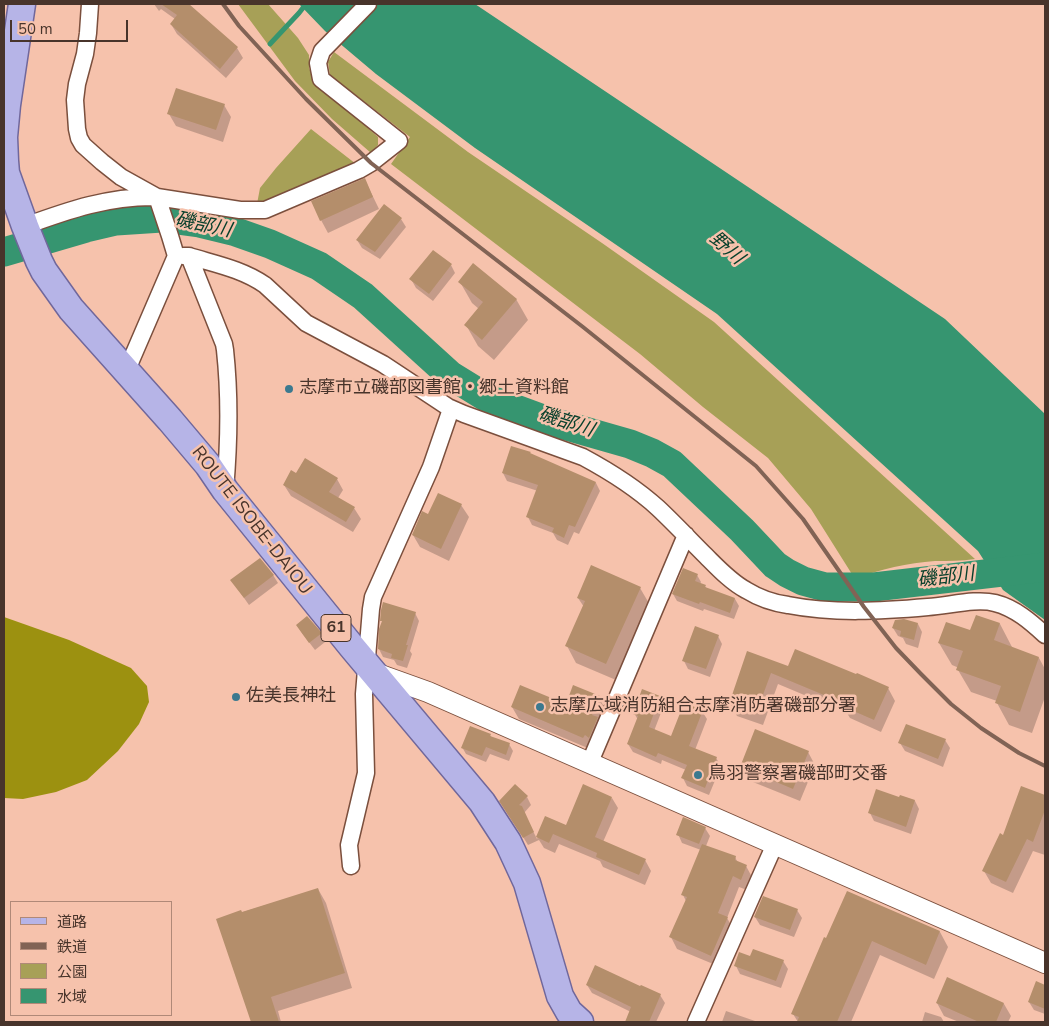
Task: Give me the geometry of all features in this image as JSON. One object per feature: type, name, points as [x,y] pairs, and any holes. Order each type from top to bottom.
[{"type":"main road","name":"ROUTE ISOBE-DAIOU","points":[[22,4],[7,87],[4,137],[5,171],[44,271],[71,309],[208,465],[225,490],[482,802],[508,842],[527,883],[560,996],[569,1012],[580,1022]]},
{"type":"street","points":[[90,4],[85,54],[75,100],[79,138],[83,145],[121,177],[157,197],[170,236],[182,256],[224,344],[228,404],[225,490]]},
{"type":"street","points":[[25,226],[62,212],[112,200],[157,197],[240,210],[265,210],[359,170],[371,163],[399,141],[321,79],[318,63],[322,51],[368,4]]},
{"type":"street","points":[[126,372],[182,256]]},
{"type":"street","points":[[182,256],[237,270],[257,280],[265,285],[306,323],[389,368],[451,408],[583,457],[617,476],[656,506],[724,574],[744,590],[772,602],[811,608],[851,611],[928,607],[982,601],[993,602],[1019,614],[1045,635]]},
{"type":"street","points":[[351,866],[349,845],[366,773],[364,694],[371,669],[371,609],[373,597],[431,468],[451,408]]},
{"type":"street","points":[[590,762],[686,535]]},
{"type":"street","points":[[371,669],[590,762],[1045,963]]},
{"type":"street","points":[[696,1022],[775,844]]},
{"type":"green space","points":[[238,4],[268,4],[298,38],[309,55],[309,68],[316,84],[378,137],[378,145],[371,153],[332,119],[295,81]]},
{"type":"green space","points":[[334,52],[468,152],[714,322],[975,559],[904,565],[884,569],[855,579],[811,509],[768,458],[640,354],[391,164],[410,137],[330,75],[328,62]]},
{"type":"green space","points":[[311,129],[356,164],[274,202],[257,204],[260,188]]},
{"type":"shaded area","points":[[4,617],[69,640],[131,668],[147,686],[149,702],[139,724],[118,751],[87,780],[56,792],[23,799],[4,798]]},
{"type":"water","name":"野川","points":[[299,4],[475,4],[945,319],[1045,414],[1045,620],[1003,590],[978,551],[717,314],[475,148],[376,74],[325,31]]},
{"type":"building","points":[[161,4],[189,4],[238,47],[220,69],[170,24],[177,15]]},
{"type":"building","points":[[176,88],[225,104],[216,130],[167,114]]},
{"type":"building","points":[[365,178],[373,197],[320,221],[311,201]]},
{"type":"building","points":[[384,204],[402,218],[375,252],[356,240]]},
{"type":"building","points":[[433,250],[452,264],[429,294],[409,279]]},
{"type":"building","points":[[473,263],[517,299],[482,340],[464,325],[483,302],[458,282]]},
{"type":"building","points":[[511,446],[531,452],[596,482],[575,527],[569,525],[564,538],[552,532],[554,528],[526,517],[538,485],[502,473]]},
{"type":"building","points":[[305,458],[338,478],[329,492],[355,507],[346,522],[283,485],[291,470],[296,473]]},
{"type":"building","points":[[438,493],[462,504],[441,549],[412,535],[422,511],[428,514]]},
{"type":"building","points":[[260,558],[274,575],[244,598],[230,580]]},
{"type":"building","points":[[591,565],[641,587],[606,664],[565,646],[585,601],[577,598]]},
{"type":"building","points":[[683,568],[698,574],[695,581],[706,585],[705,587],[735,598],[730,613],[672,594]]},
{"type":"building","points":[[383,602],[416,612],[403,661],[391,658],[392,654],[378,649]]},
{"type":"building","points":[[976,615],[1000,623],[994,640],[1039,657],[1020,712],[995,703],[1001,686],[956,670],[963,651],[938,643],[946,622],[970,630]]},
{"type":"building","points":[[307,616],[322,633],[309,643],[296,625]]},
{"type":"building","points":[[904,619],[918,623],[914,640],[900,636],[901,631],[892,628],[895,620]]},
{"type":"building","points":[[695,626],[719,635],[706,669],[682,661]]},
{"type":"building","points":[[795,649],[889,687],[874,720],[842,706],[843,703],[771,673],[756,714],[729,704],[747,651],[788,666]]},
{"type":"building","points":[[520,685],[566,704],[573,685],[600,696],[592,715],[598,717],[589,738],[585,735],[583,738],[511,707]]},
{"type":"building","points":[[642,689],[660,696],[649,727],[671,736],[684,703],[703,710],[689,746],[717,757],[705,788],[681,778],[687,765],[658,753],[656,757],[627,744],[638,716],[633,714]]},
{"type":"building","points":[[906,724],[946,739],[938,759],[898,743]]},
{"type":"building","points":[[470,726],[510,743],[506,755],[486,747],[482,756],[461,748]]},
{"type":"building","points":[[755,729],[809,751],[793,789],[740,767]]},
{"type":"building","points":[[515,784],[528,796],[519,805],[522,806],[534,832],[523,838],[499,801]]},
{"type":"building","points":[[583,784],[612,797],[595,837],[646,859],[639,875],[596,857],[597,853],[553,834],[549,843],[536,837],[545,816],[566,825]]},
{"type":"building","points":[[1021,786],[1045,795],[1045,810],[1033,842],[1027,839],[1006,882],[982,871],[1000,833],[1003,835]]},
{"type":"building","points":[[876,789],[915,800],[906,827],[868,813]]},
{"type":"building","points":[[683,817],[706,827],[699,844],[676,835]]},
{"type":"building","points":[[702,844],[736,856],[735,860],[747,865],[741,880],[733,876],[718,913],[728,917],[711,956],[669,937],[687,897],[681,895]]},
{"type":"building","points":[[318,888],[345,973],[271,997],[279,1022],[251,1022],[216,919]]},
{"type":"building","points":[[847,891],[940,931],[926,965],[872,941],[837,1022],[797,1022],[799,1017],[791,1014],[824,937],[826,938]]},
{"type":"building","points":[[763,896],[798,909],[790,930],[754,917]]},
{"type":"building","points":[[753,949],[784,960],[776,981],[734,966],[739,952],[750,956]]},
{"type":"building","points":[[595,965],[661,994],[649,1022],[625,1022],[631,1007],[586,985]]},
{"type":"building","points":[[947,977],[1004,1003],[996,1022],[979,1022],[936,1003]]},
{"type":"building","points":[[1036,981],[1045,985],[1045,1009],[1028,1002]]},
{"type":"waterway","points":[[270,44],[306,4]]},
{"type":"waterway","name":"磯部川","points":[[4,252],[116,221],[162,218],[199,223],[236,232],[270,244],[319,266],[363,296],[450,375],[489,399],[546,420],[630,444],[672,464],[742,530],[775,565],[803,581],[825,587],[874,587],[1045,567]]},
{"type":"railway","points":[[223,4],[239,26],[306,99],[371,163],[583,327],[756,466],[803,519],[864,607],[896,648],[921,674],[951,704],[981,728],[1019,753],[1045,766]]},
{"type":"place","name":"志摩市立磯部図書館・郷土資料館","points":[[289,389]]},
{"type":"place","name":"佐美長神社","points":[[236,697]]},
{"type":"place","name":"志摩広域消防組合志摩消防署磯部分署","points":[[540,707]]},
{"type":"place","name":"鳥羽警察署磯部町交番","points":[[698,775]]}]
